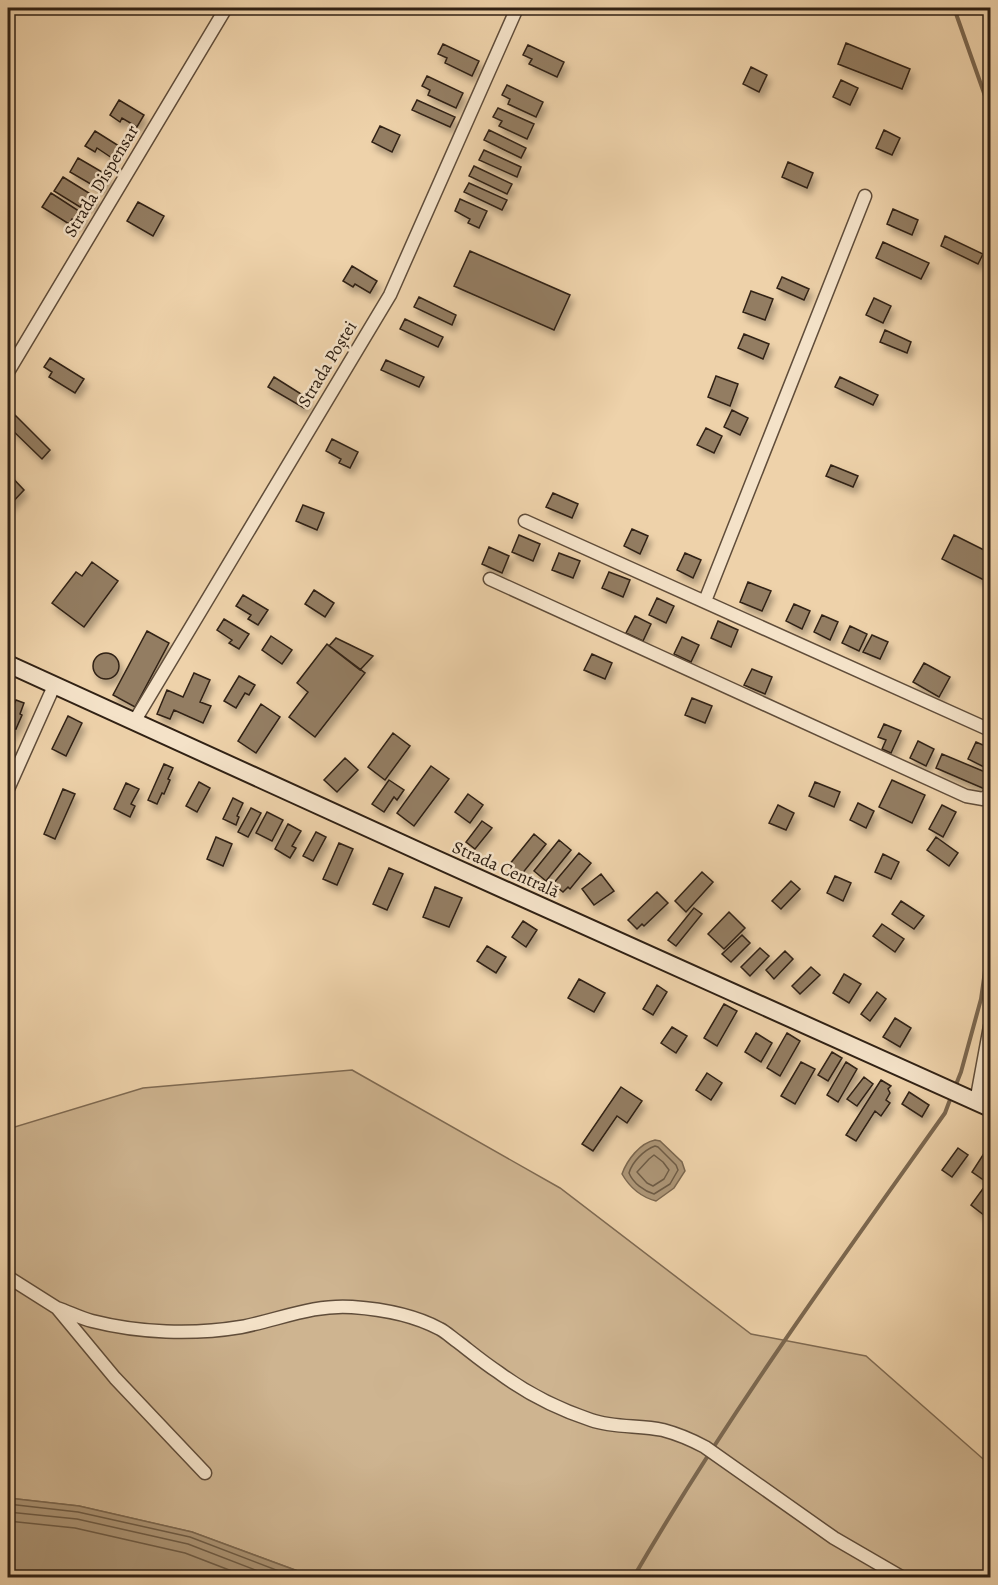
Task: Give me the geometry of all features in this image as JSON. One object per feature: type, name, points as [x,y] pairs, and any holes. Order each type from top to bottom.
[{"type":"main road","name":"Strada Centrală","points":[[8,664],[976,1102]]},
{"type":"street","name":"Strada Dispensar","points":[[8,372],[226,8]]},
{"type":"street","name":"Strada Poștei","points":[[134,722],[390,295],[517,8]]},
{"type":"street","points":[[705,601],[865,196]]},
{"type":"street","points":[[525,521],[990,730]]},
{"type":"street","points":[[490,579],[966,796],[983,799],[990,794]]},
{"type":"street","points":[[8,789],[54,686]]},
{"type":"street","points":[[976,1102],[990,1026]]},
{"type":"street","points":[[8,1277],[57,1308],[89,1320],[118,1326],[207,1331],[242,1326],[327,1307],[351,1306],[416,1318],[441,1329],[528,1393],[592,1421],[662,1430],[690,1439],[705,1447],[834,1538],[903,1578]]},
{"type":"street","points":[[57,1308],[115,1378],[205,1473]]},
{"type":"shaded area","points":[[352,1070],[560,1188],[751,1334],[866,1356],[990,1465],[990,1577],[314,1577],[192,1532],[79,1506],[8,1498],[8,1129],[143,1088]]},
{"type":"water","points":[[655,1140],[660,1141],[682,1162],[685,1171],[674,1188],[656,1201],[636,1191],[622,1174],[635,1153],[644,1145]]},
{"type":"water","points":[[8,1498],[79,1506],[192,1532],[314,1577],[8,1577]]},
{"type":"building","points":[[846,43],[910,69],[902,89],[838,64]]},
{"type":"building","points":[[443,44],[479,61],[472,76],[445,63],[447,58],[438,54]]},
{"type":"building","points":[[528,45],[564,62],[557,77],[529,64],[532,59],[523,55]]},
{"type":"building","points":[[751,67],[767,75],[759,92],[743,84]]},
{"type":"building","points":[[427,76],[463,93],[456,108],[428,95],[430,90],[422,86]]},
{"type":"building","points":[[841,80],[858,88],[850,105],[833,97]]},
{"type":"building","points":[[507,85],[543,102],[536,117],[508,104],[510,99],[502,95]]},
{"type":"building","points":[[119,100],[144,115],[137,127],[122,118],[120,122],[110,115]]},
{"type":"building","points":[[417,100],[455,117],[450,127],[412,110]]},
{"type":"building","points":[[498,108],[534,124],[527,139],[499,126],[502,121],[493,117]]},
{"type":"building","points":[[380,126],[400,135],[392,152],[372,142]]},
{"type":"building","points":[[489,130],[526,148],[521,158],[484,140]]},
{"type":"building","points":[[884,130],[900,138],[892,155],[876,148]]},
{"type":"building","points":[[95,131],[119,146],[112,158],[97,148],[95,152],[85,146]]},
{"type":"building","points":[[484,150],[521,167],[517,177],[479,160]]},
{"type":"building","points":[[78,158],[109,176],[101,190],[70,172]]},
{"type":"building","points":[[788,162],[813,173],[807,188],[782,177]]},
{"type":"building","points":[[474,166],[512,184],[507,194],[469,176]]},
{"type":"building","points":[[63,177],[97,198],[91,207],[83,202],[80,207],[54,191]]},
{"type":"building","points":[[469,183],[507,200],[502,210],[464,192]]},
{"type":"building","points":[[51,193],[85,215],[79,224],[72,219],[69,224],[42,207]]},
{"type":"building","points":[[460,199],[487,211],[479,228],[468,223],[470,219],[455,211]]},
{"type":"building","points":[[138,202],[164,216],[153,236],[127,221]]},
{"type":"building","points":[[893,209],[918,220],[912,235],[887,224]]},
{"type":"building","points":[[945,236],[983,254],[978,264],[941,246]]},
{"type":"building","points":[[883,242],[929,263],[921,279],[876,258]]},
{"type":"building","points":[[470,251],[570,295],[554,330],[454,286]]},
{"type":"building","points":[[352,266],[377,281],[370,293],[355,284],[353,287],[343,281]]},
{"type":"building","points":[[782,277],[809,289],[804,300],[777,288]]},
{"type":"building","points":[[751,291],[773,299],[765,320],[743,312]]},
{"type":"building","points":[[419,297],[456,315],[452,325],[414,307]]},
{"type":"building","points":[[874,298],[891,306],[883,323],[866,315]]},
{"type":"building","points":[[405,319],[443,337],[438,347],[400,329]]},
{"type":"building","points":[[885,330],[911,342],[907,353],[880,342]]},
{"type":"building","points":[[744,334],[769,344],[763,359],[738,348]]},
{"type":"building","points":[[50,358],[84,379],[75,393],[49,377],[52,372],[44,367]]},
{"type":"building","points":[[386,360],[424,377],[419,387],[381,370]]},
{"type":"building","points":[[716,376],[738,384],[730,406],[708,397]]},
{"type":"building","points":[[274,377],[309,399],[304,408],[268,387]]},
{"type":"building","points":[[840,377],[878,395],[873,405],[835,387]]},
{"type":"building","points":[[732,410],[748,418],[740,435],[724,427]]},
{"type":"building","points":[[15,415],[50,450],[42,459],[8,426]]},
{"type":"building","points":[[706,428],[722,436],[714,453],[697,445]]},
{"type":"building","points":[[332,439],[358,452],[350,468],[339,463],[341,459],[326,451]]},
{"type":"building","points":[[831,465],[858,476],[853,487],[826,476]]},
{"type":"building","points":[[8,473],[24,490],[9,506],[8,505]]},
{"type":"building","points":[[553,493],[578,504],[572,518],[546,507]]},
{"type":"building","points":[[303,505],[324,513],[317,530],[296,521]]},
{"type":"building","points":[[632,529],[648,536],[640,554],[624,546]]},
{"type":"building","points":[[519,535],[540,544],[533,561],[512,552]]},
{"type":"building","points":[[954,535],[990,553],[990,583],[942,559]]},
{"type":"building","points":[[489,547],[509,556],[502,573],[482,564]]},
{"type":"building","points":[[559,553],[580,561],[573,578],[552,570]]},
{"type":"building","points":[[685,553],[701,560],[693,578],[677,570]]},
{"type":"building","points":[[92,562],[118,581],[84,627],[52,603],[76,572],[82,576]]},
{"type":"building","points":[[609,572],[630,580],[623,597],[602,588]]},
{"type":"building","points":[[748,582],[771,591],[762,611],[740,602]]},
{"type":"building","points":[[314,590],[334,603],[325,617],[305,604]]},
{"type":"building","points":[[243,595],[268,610],[258,625],[248,619],[251,615],[236,606]]},
{"type":"building","points":[[657,598],[674,606],[666,623],[649,615]]},
{"type":"building","points":[[794,604],[810,611],[802,629],[786,621]]},
{"type":"building","points":[[822,615],[838,622],[830,640],[814,632]]},
{"type":"building","points":[[635,616],[651,624],[643,641],[626,633]]},
{"type":"building","points":[[224,619],[249,634],[239,649],[229,643],[232,640],[217,630]]},
{"type":"building","points":[[718,621],[738,630],[731,647],[711,638]]},
{"type":"building","points":[[850,626],[867,634],[859,651],[842,643]]},
{"type":"building","points":[[147,631],[169,643],[135,707],[113,695]]},
{"type":"building","points":[[872,635],[888,642],[880,659],[863,652]]},
{"type":"building","points":[[271,636],[292,650],[282,664],[262,650]]},
{"type":"building","points":[[682,637],[699,645],[691,662],[674,654]]},
{"type":"building","points":[[336,638],[373,656],[360,670],[329,646]]},
{"type":"building","points":[[327,644],[365,673],[315,737],[289,717],[308,692],[297,683]]},
{"type":"building","points":[[106,653],[115,657],[119,666],[115,675],[106,679],[97,675],[93,666],[97,657]]},
{"type":"building","points":[[592,654],[612,663],[605,679],[584,670]]},
{"type":"building","points":[[924,663],[950,677],[939,697],[913,682]]},
{"type":"building","points":[[752,669],[772,677],[765,694],[744,685]]},
{"type":"building","points":[[194,673],[210,680],[200,702],[211,706],[203,723],[174,710],[170,719],[157,714],[167,690],[183,697]]},
{"type":"building","points":[[239,676],[255,685],[249,695],[245,693],[236,708],[224,701]]},
{"type":"building","points":[[692,698],[712,706],[705,723],[685,715]]},
{"type":"building","points":[[16,700],[24,703],[20,714],[22,715],[9,739],[8,718]]},
{"type":"building","points":[[261,704],[280,717],[256,753],[238,741]]},
{"type":"building","points":[[68,716],[82,723],[66,756],[52,749]]},
{"type":"building","points":[[884,724],[901,731],[891,753],[882,749],[886,740],[878,737]]},
{"type":"building","points":[[393,733],[410,746],[385,780],[368,767]]},
{"type":"building","points":[[918,741],[934,749],[926,766],[910,758]]},
{"type":"building","points":[[976,742],[990,748],[984,767],[968,759]]},
{"type":"building","points":[[942,754],[990,774],[987,790],[936,768]]},
{"type":"building","points":[[345,758],[358,770],[337,792],[324,780]]},
{"type":"building","points":[[164,764],[173,768],[164,794],[162,793],[157,804],[148,800]]},
{"type":"building","points":[[431,766],[449,779],[414,826],[397,813]]},
{"type":"building","points":[[389,780],[404,790],[397,800],[394,797],[384,812],[372,804]]},
{"type":"building","points":[[892,780],[925,795],[912,823],[879,807]]},
{"type":"building","points":[[199,782],[210,788],[197,812],[186,806]]},
{"type":"building","points":[[815,782],[840,792],[834,807],[809,796]]},
{"type":"building","points":[[126,783],[139,789],[131,804],[135,806],[130,817],[114,809]]},
{"type":"building","points":[[63,789],[75,794],[55,839],[44,834]]},
{"type":"building","points":[[468,794],[483,805],[470,823],[455,812]]},
{"type":"building","points":[[233,798],[243,803],[236,825],[223,819]]},
{"type":"building","points":[[858,803],[874,811],[866,828],[850,820]]},
{"type":"building","points":[[778,805],[794,813],[786,830],[769,823]]},
{"type":"building","points":[[942,805],[956,812],[943,837],[929,829]]},
{"type":"building","points":[[251,808],[261,813],[248,837],[238,832]]},
{"type":"building","points":[[267,812],[283,820],[272,841],[256,833]]},
{"type":"building","points":[[482,821],[492,828],[475,849],[466,842]]},
{"type":"building","points":[[288,824],[301,831],[292,846],[296,848],[290,858],[275,849]]},
{"type":"building","points":[[316,832],[326,837],[313,861],[303,856]]},
{"type":"building","points":[[534,834],[546,844],[521,875],[509,865]]},
{"type":"building","points":[[216,837],[232,844],[223,866],[207,859]]},
{"type":"building","points":[[936,837],[958,853],[949,866],[927,850]]},
{"type":"building","points":[[559,840],[571,850],[546,881],[534,871]]},
{"type":"building","points":[[339,843],[353,849],[337,885],[323,879]]},
{"type":"building","points":[[579,853],[591,863],[570,889],[568,887],[563,892],[553,884]]},
{"type":"building","points":[[883,854],[899,862],[891,879],[875,872]]},
{"type":"building","points":[[389,868],[403,874],[387,910],[373,904]]},
{"type":"building","points":[[702,872],[713,882],[686,912],[675,901]]},
{"type":"building","points":[[601,874],[614,891],[594,905],[582,889]]},
{"type":"building","points":[[835,876],[851,883],[843,901],[827,893]]},
{"type":"building","points":[[791,881],[800,889],[781,909],[772,901]]},
{"type":"building","points":[[435,887],[462,898],[449,927],[423,917]]},
{"type":"building","points":[[657,892],[668,903],[644,926],[642,924],[637,929],[628,920]]},
{"type":"building","points":[[901,901],[924,916],[914,929],[892,914]]},
{"type":"building","points":[[694,908],[702,914],[676,946],[668,940]]},
{"type":"building","points":[[729,912],[745,928],[724,949],[708,934]]},
{"type":"building","points":[[523,921],[537,930],[526,947],[512,937]]},
{"type":"building","points":[[882,924],[904,939],[895,952],[873,936]]},
{"type":"building","points":[[742,935],[750,943],[731,962],[722,954]]},
{"type":"building","points":[[487,946],[506,957],[496,973],[477,961]]},
{"type":"building","points":[[760,948],[769,956],[750,976],[741,967]]},
{"type":"building","points":[[785,951],[793,959],[774,979],[766,970]]},
{"type":"building","points":[[811,967],[820,975],[800,994],[792,986]]},
{"type":"building","points":[[844,974],[861,984],[849,1003],[833,993]]},
{"type":"building","points":[[579,979],[605,993],[594,1012],[568,998]]},
{"type":"building","points":[[657,985],[667,992],[653,1015],[643,1009]]},
{"type":"building","points":[[877,992],[886,999],[870,1021],[861,1014]]},
{"type":"building","points":[[724,1004],[737,1011],[717,1046],[704,1038]]},
{"type":"building","points":[[895,1018],[911,1028],[900,1047],[883,1037]]},
{"type":"building","points":[[672,1027],[687,1036],[676,1053],[661,1043]]},
{"type":"building","points":[[756,1033],[772,1043],[761,1062],[745,1052]]},
{"type":"building","points":[[787,1033],[800,1041],[780,1076],[767,1068]]},
{"type":"building","points":[[832,1052],[842,1058],[828,1081],[818,1075]]},
{"type":"building","points":[[801,1062],[815,1069],[795,1104],[781,1096]]},
{"type":"building","points":[[846,1062],[857,1069],[838,1102],[827,1095]]},
{"type":"building","points":[[707,1073],[722,1083],[711,1100],[696,1090]]},
{"type":"building","points":[[864,1077],[873,1084],[857,1106],[847,1099]]},
{"type":"building","points":[[881,1080],[891,1086],[888,1089],[890,1093],[886,1100],[890,1103],[881,1116],[875,1111],[856,1141],[846,1135]]},
{"type":"building","points":[[621,1087],[642,1101],[627,1123],[617,1116],[593,1151],[582,1144]]},
{"type":"building","points":[[909,1092],[929,1105],[922,1117],[902,1104]]},
{"type":"building","points":[[990,1144],[990,1173],[985,1181],[972,1172]]},
{"type":"building","points":[[958,1148],[968,1155],[952,1177],[942,1170]]},
{"type":"building","points":[[990,1179],[990,1208],[985,1216],[971,1205]]},
{"type":"waterway","points":[[954,8],[990,110]]},
{"type":"waterway","points":[[955,1087],[981,999],[990,936]]},
{"type":"waterway","points":[[633,1578],[706,1458],[824,1284],[945,1113],[951,1097]]}]
